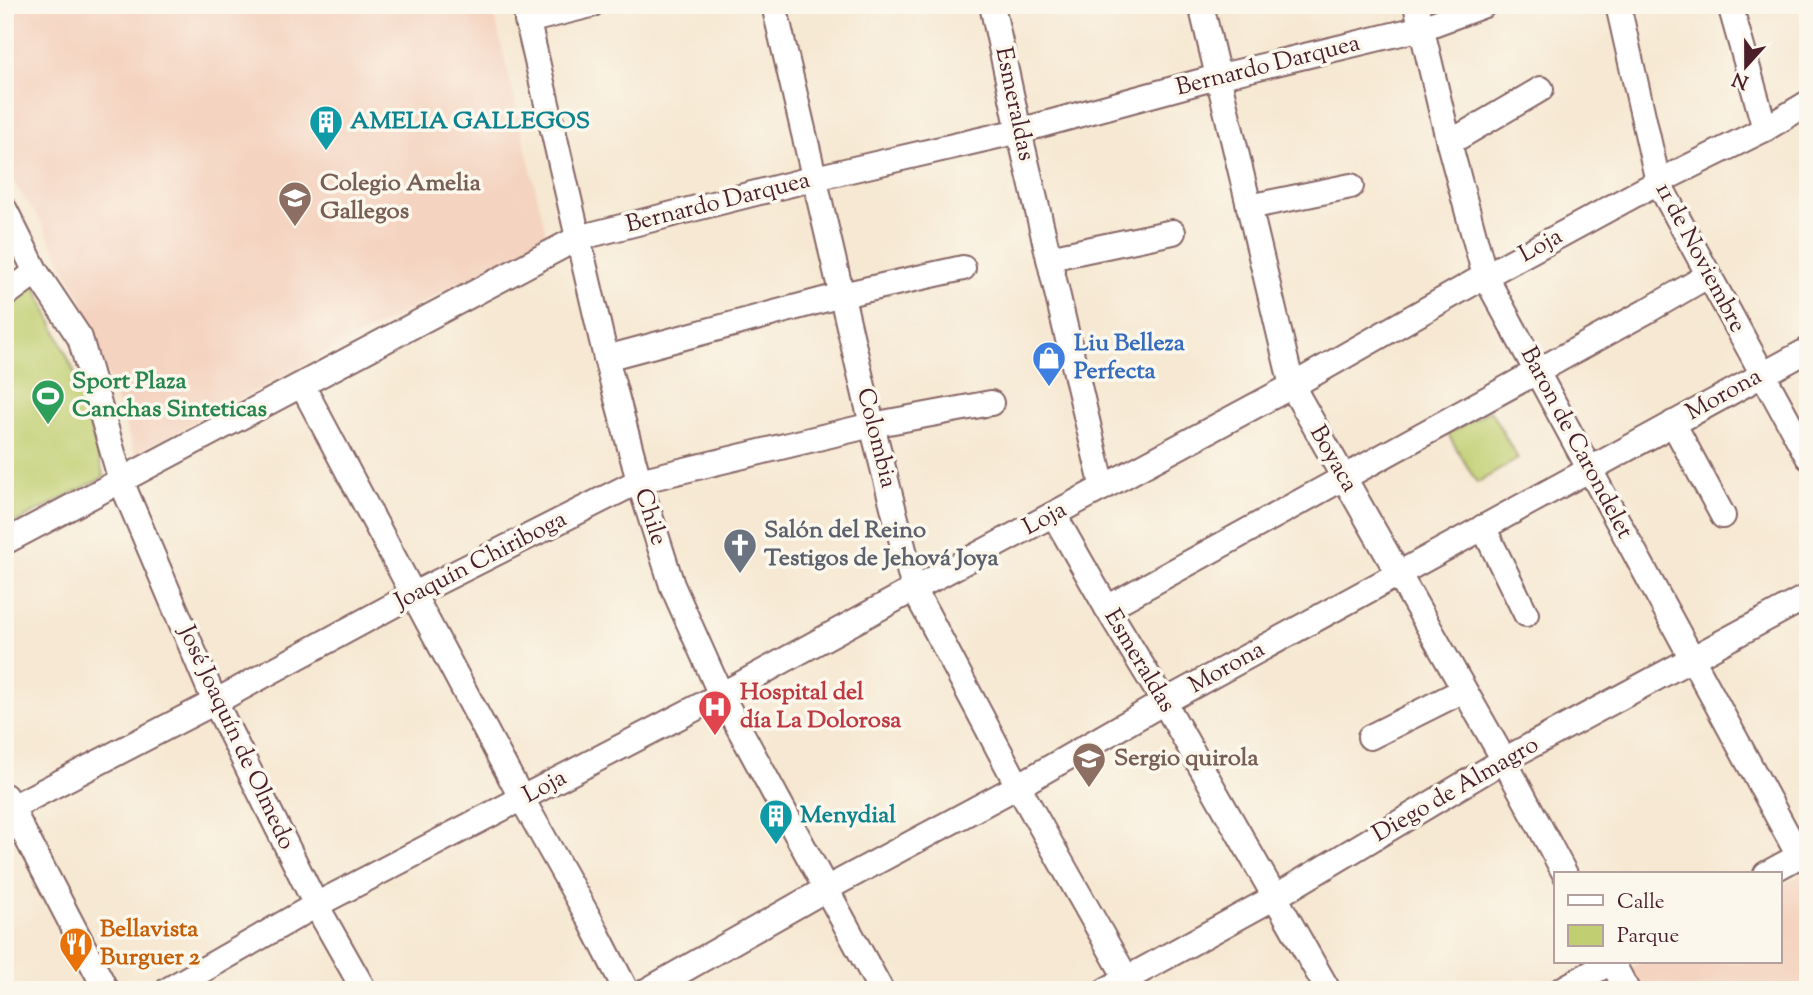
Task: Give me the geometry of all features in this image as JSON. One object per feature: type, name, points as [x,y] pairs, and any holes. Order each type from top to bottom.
[{"type":"street","points":[[526,13],[592,5]]},
{"type":"street","name":"Colombia","points":[[774,5],[872,425],[914,589],[1122,986]]},
{"type":"street","name":"Boyaca","points":[[1200,5],[1292,386],[1564,872]]},
{"type":"street","name":"Bernardo Darquea","points":[[5,542],[579,238],[815,178],[1019,131],[1217,77],[1419,17],[1485,5]]},
{"type":"street","name":"11 de Noviembre","points":[[1618,5],[1657,182],[1808,457]]},
{"type":"street","points":[[1730,5],[1765,129]]},
{"type":"street","name":"Esmeraldas","points":[[994,6],[1019,131],[1103,488]]},
{"type":"street","name":"Chile","points":[[526,13],[606,358],[639,481],[673,585],[721,695],[881,990]]},
{"type":"street","name":"Baron de Carondelet","points":[[1419,17],[1485,276],[1692,658],[1803,853]]},
{"type":"street","points":[[1449,143],[1541,89]]},
{"type":"street","name":"Loja","points":[[168,990],[316,905],[721,695],[1292,386],[1657,182],[1765,129],[1808,103]]},
{"type":"street","points":[[1249,207],[1351,186]]},
{"type":"street","name":"José Joaquín de Olmedo","points":[[5,210],[36,272],[80,338],[121,481],[215,702],[316,905],[364,990]]},
{"type":"street","points":[[1049,258],[1173,232]]},
{"type":"street","points":[[606,358],[842,295],[963,268]]},
{"type":"street","points":[[5,269],[36,272]]},
{"type":"street","points":[[5,295],[36,272]]},
{"type":"street","points":[[1107,608],[1709,275]]},
{"type":"street","name":"Morona","points":[[648,990],[826,889],[1018,786],[1164,702],[1808,350]]},
{"type":"street","points":[[302,385],[626,990]]},
{"type":"street","name":"Joaquín Chiriboga","points":[[7,805],[215,702],[414,594],[639,481],[872,425],[991,403]]},
{"type":"street","points":[[1673,423],[1723,516]]},
{"type":"street","name":"Esmeraldas","points":[[1054,515],[1328,990]]},
{"type":"street","points":[[1483,527],[1526,614]]},
{"type":"street","name":"Diego de Almagro","points":[[1122,986],[1504,761],[1808,596]]},
{"type":"street","points":[[1370,737],[1464,690]]},
{"type":"street","points":[[7,805],[106,990]]},
{"type":"street","points":[[1770,872],[1803,853]]},
{"type":"street","points":[[1560,990],[1608,964]]},
{"type":"street","points":[[1613,964],[1627,990]]},
{"type":"shaded area","name":"Colegio Amelia Gallegos","points":[[5,5],[492,5],[547,237],[135,455],[81,298],[39,219],[5,171]]},
{"type":"shaded area","points":[[1808,871],[1808,990],[1638,990],[1628,970],[1639,964],[1782,964],[1782,885]]},
{"type":"green space","name":"Sport Plaza Canchas Sinteticas","points":[[32,278],[76,376],[104,477],[5,528],[5,292]]},
{"type":"green space","points":[[1490,410],[1518,459],[1477,483],[1448,434]]},
{"type":"place","name":"AMELIA GALLEGOS","points":[[326,152]]},
{"type":"place","name":"Colegio Amelia Gallegos","points":[[295,228]]},
{"type":"place","name":"Liu Belleza Perfecta","points":[[1049,388]]},
{"type":"place","name":"Sport Plaza Canchas Sinteticas","points":[[48,426]]},
{"type":"place","name":"Salón del Reino Testigos de Jehová Joya","points":[[740,575]]},
{"type":"place","name":"Hospital del día La Dolorosa","points":[[715,737]]},
{"type":"place","name":"Sergio quirola","points":[[1089,789]]},
{"type":"place","name":"Menydial","points":[[776,846]]},
{"type":"place","name":"Bellavista Burguer 2","points":[[76,974]]}]
